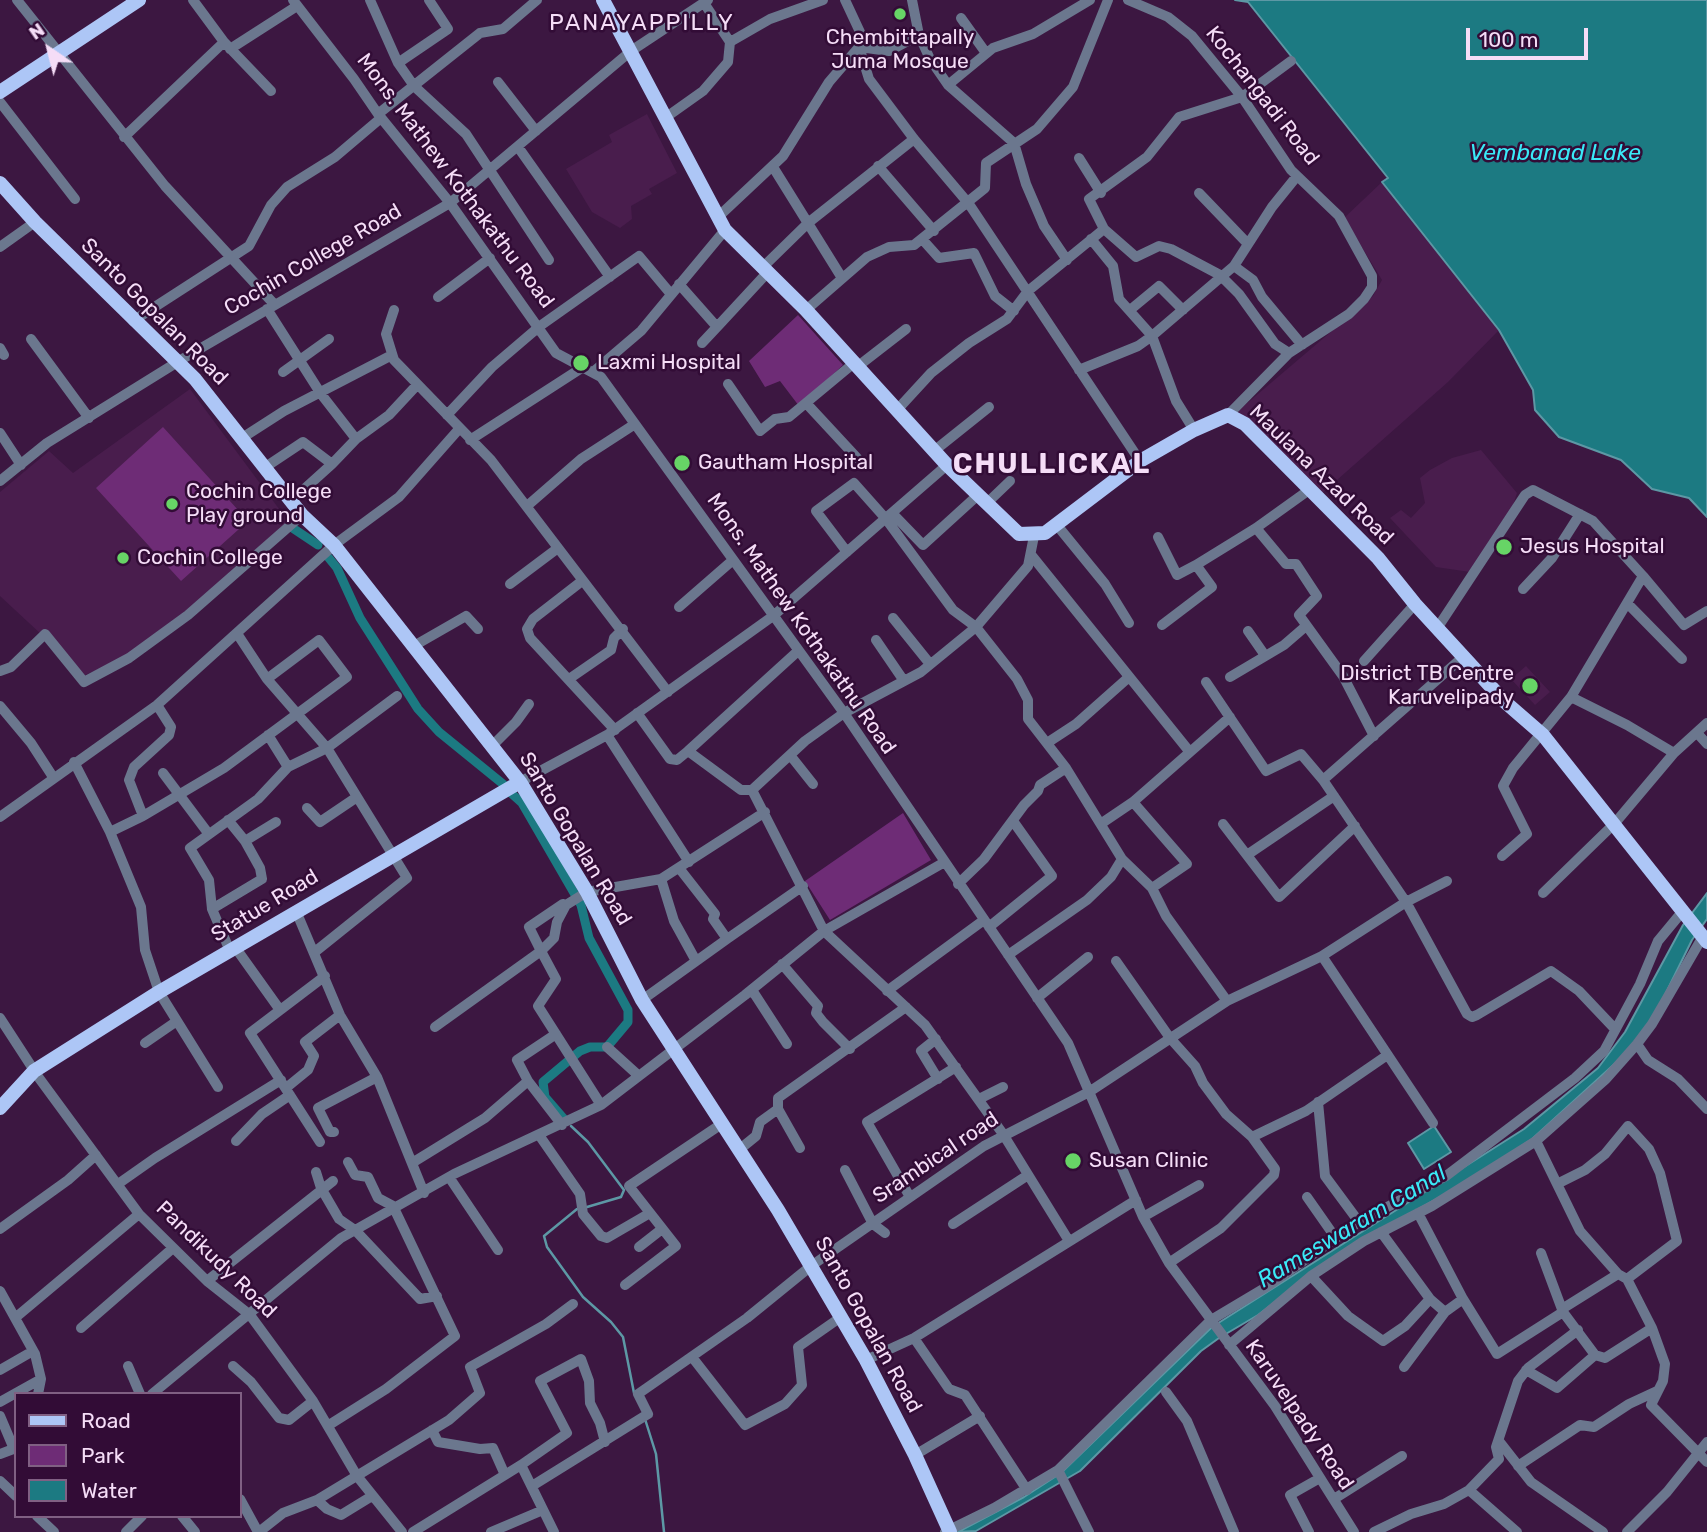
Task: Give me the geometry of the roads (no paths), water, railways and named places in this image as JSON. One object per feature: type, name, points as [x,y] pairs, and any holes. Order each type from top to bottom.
[{"type":"main road","points":[[0,92],[139,0]]},
{"type":"main road","points":[[603,0],[687,164],[722,223],[764,271],[806,310],[947,465],[1019,534],[1034,536]]},
{"type":"main road","name":"Santo Gopalan Road","points":[[0,183],[133,321],[179,362],[302,515],[334,545],[520,782],[576,898],[740,1149],[866,1360],[915,1455],[948,1531]]},
{"type":"main road","name":"Maulana Azad Road","points":[[1034,536],[1045,533],[1140,461],[1194,430],[1228,415],[1245,424],[1378,558],[1415,604],[1504,702],[1543,735],[1615,823],[1703,939]]},
{"type":"main road","name":"Statue Road","points":[[0,1108],[34,1071],[159,992],[520,782]]},
{"type":"street","points":[[17,0],[124,137],[232,258],[270,306],[299,360],[356,439]]},
{"type":"street","points":[[193,0],[227,46],[271,91]]},
{"type":"street","points":[[370,0],[398,63],[414,86],[466,134],[550,260]]},
{"type":"street","points":[[398,63],[448,29],[429,0]]},
{"type":"street","points":[[133,321],[249,246],[271,205],[287,187],[335,157],[414,86],[480,33],[503,29],[537,0]]},
{"type":"street","points":[[686,0],[694,10]]},
{"type":"street","points":[[730,42],[770,19],[822,0]]},
{"type":"street","points":[[845,0],[860,33],[859,47],[869,79],[914,139],[969,204],[1140,461]]},
{"type":"street","points":[[912,0],[919,35],[930,59],[948,85],[1014,144],[1026,184],[1044,226],[1068,260]]},
{"type":"street","points":[[948,85],[986,53],[1033,34],[1090,0]]},
{"type":"street","points":[[806,310],[878,250],[914,245],[969,204],[985,188],[986,163],[1037,129],[1073,87],[1108,0]]},
{"type":"street","name":"Kochangadi Road","points":[[1128,0],[1168,18],[1183,28],[1242,97],[1297,176],[1339,216],[1372,276],[1372,287],[1349,314],[1289,353],[1228,415]]},
{"type":"street","points":[[665,118],[703,91],[728,62],[730,42],[706,1]]},
{"type":"street","name":"Cochin College Road","points":[[0,481],[47,443],[270,306],[450,203],[631,51],[706,1]]},
{"type":"street","points":[[124,137],[227,46],[295,3]]},
{"type":"street","name":"Mons. Mathew Kothakathu Road","points":[[295,3],[379,116],[450,203],[540,326],[556,353],[580,369],[601,377],[844,713],[957,884],[1068,1043],[1143,1217],[1169,1263],[1212,1321]]},
{"type":"street","points":[[961,18],[986,53]]},
{"type":"street","points":[[859,47],[889,51],[919,35]]},
{"type":"street","points":[[593,372],[641,331],[722,223],[772,167],[809,118],[829,82],[859,47]]},
{"type":"street","points":[[1289,353],[1275,344],[1239,294],[1220,275],[1159,246],[1136,257],[1104,229],[1089,199],[1101,193],[1147,157],[1179,117],[1242,97],[1291,61]]},
{"type":"street","points":[[498,82],[536,131]]},
{"type":"street","points":[[0,102],[75,199]]},
{"type":"street","points":[[702,343],[808,223],[914,139]]},
{"type":"street","points":[[518,146],[611,277]]},
{"type":"street","points":[[1079,158],[1101,193]]},
{"type":"street","points":[[878,166],[933,231]]},
{"type":"street","points":[[772,167],[842,278]]},
{"type":"street","points":[[1079,370],[1138,346],[1234,266],[1272,206],[1297,176]]},
{"type":"street","points":[[1199,193],[1248,244]]},
{"type":"street","points":[[0,247],[35,222]]},
{"type":"street","points":[[897,410],[931,373],[969,343],[1007,320],[1028,291],[1104,229]]},
{"type":"street","points":[[922,239],[939,258],[974,253],[991,290],[1014,311]]},
{"type":"street","points":[[1091,240],[1113,266],[1119,299],[1152,336],[1176,401],[1194,430]]},
{"type":"street","points":[[447,415],[492,367],[540,326],[639,256],[670,293]]},
{"type":"street","points":[[438,297],[490,258]]},
{"type":"street","points":[[1234,266],[1253,280],[1262,297],[1302,345]]},
{"type":"street","points":[[678,284],[717,327]]},
{"type":"street","points":[[1129,310],[1159,286],[1184,310]]},
{"type":"street","points":[[394,310],[386,334],[392,355],[416,386],[491,460],[582,581],[623,629],[668,692]]},
{"type":"street","points":[[728,383],[760,431],[775,419],[789,417],[906,329]]},
{"type":"street","points":[[283,372],[329,339]]},
{"type":"street","points":[[31,340],[89,418]]},
{"type":"street","points":[[242,438],[284,411],[392,355]]},
{"type":"street","points":[[470,440],[580,369]]},
{"type":"street","points":[[291,501],[356,439],[389,415],[416,386]]},
{"type":"street","points":[[806,403],[858,457]]},
{"type":"street","points":[[934,451],[989,407]]},
{"type":"street","points":[[527,506],[582,458],[635,424]]},
{"type":"street","points":[[0,817],[157,705],[239,635],[334,545],[399,497],[459,429]]},
{"type":"street","points":[[0,433],[21,465]]},
{"type":"street","points":[[264,468],[303,442],[332,464]]},
{"type":"street","points":[[520,782],[611,732],[773,616],[947,465]]},
{"type":"street","points":[[847,552],[816,512],[854,484],[923,545],[1010,481]]},
{"type":"street","points":[[1158,537],[1177,575],[1256,528],[1308,490]]},
{"type":"street","points":[[1437,626],[1525,495],[1533,490],[1592,521],[1684,625],[1707,611]]},
{"type":"street","points":[[1523,589],[1552,558],[1580,514]]},
{"type":"street","points":[[0,671],[11,667],[46,635],[84,681],[129,658],[188,615],[302,515]]},
{"type":"street","points":[[889,516],[953,610],[976,627],[1017,679],[1028,700],[1028,719],[1066,768],[1122,859],[1152,888],[1166,916],[1227,1001]]},
{"type":"street","points":[[1056,524],[1105,584],[1129,623]]},
{"type":"street","points":[[1256,528],[1286,564],[1296,564],[1317,596],[1298,615],[1343,676],[1374,736]]},
{"type":"street","points":[[688,751],[741,790],[752,790],[790,755],[844,713],[904,681],[976,627],[1015,584],[1032,556],[1034,536]]},
{"type":"street","points":[[510,584],[558,548]]},
{"type":"street","points":[[1032,556],[1189,751]]},
{"type":"street","points":[[679,607],[733,560]]},
{"type":"street","points":[[1162,625],[1212,587],[1196,565]]},
{"type":"street","points":[[1502,856],[1527,834],[1503,786],[1513,768],[1543,735],[1571,697],[1643,576]]},
{"type":"street","points":[[582,581],[533,620],[527,629],[530,638],[569,679],[611,732],[684,865],[715,914],[713,919],[727,939]]},
{"type":"street","points":[[1627,603],[1682,659]]},
{"type":"street","points":[[1364,661],[1415,604]]},
{"type":"street","points":[[412,647],[466,616],[478,629]]},
{"type":"street","points":[[893,618],[930,664]]},
{"type":"street","points":[[1230,677],[1264,654],[1284,645],[1306,626]]},
{"type":"street","points":[[569,679],[611,649],[614,638],[623,629]]},
{"type":"street","points":[[1248,631],[1264,654]]},
{"type":"street","points":[[239,635],[267,679],[327,748],[407,878],[316,951]]},
{"type":"street","points":[[110,832],[180,794],[268,735],[347,677],[319,640],[267,679]]},
{"type":"street","points":[[876,640],[904,681]]},
{"type":"street","points":[[637,713],[670,759],[677,760],[798,651]]},
{"type":"street","points":[[1323,780],[1463,657]]},
{"type":"street","points":[[1047,743],[1076,724],[1129,677]]},
{"type":"street","points":[[1206,682],[1266,771],[1301,754],[1323,780],[1406,902],[1467,1014],[1472,1017],[1477,1015],[1551,971],[1579,991],[1615,1029]]},
{"type":"street","points":[[280,1010],[233,949],[212,909],[209,880],[190,848],[258,799],[288,767],[327,748],[397,696]]},
{"type":"street","points":[[1571,697],[1627,725],[1674,753]]},
{"type":"street","points":[[491,747],[516,722],[528,704]]},
{"type":"street","points":[[143,816],[129,780],[134,767],[169,735],[171,727],[157,705]]},
{"type":"street","points":[[0,706],[31,743],[53,777]]},
{"type":"street","points":[[1102,823],[1133,802],[1230,717]]},
{"type":"street","points":[[1543,893],[1615,823],[1674,753],[1707,723]]},
{"type":"street","points":[[1697,733],[1707,744]]},
{"type":"street","points":[[268,735],[288,767]]},
{"type":"street","points":[[790,755],[813,784]]},
{"type":"street","points":[[74,762],[110,832],[141,907],[145,950],[159,992],[218,1087]]},
{"type":"street","points":[[957,884],[984,859],[1038,792],[1040,785],[1066,768]]},
{"type":"street","points":[[163,773],[208,833]]},
{"type":"street","points":[[752,790],[824,931],[906,1007],[936,1039],[1003,1134],[1069,1241]]},
{"type":"street","points":[[1247,855],[1334,796]]},
{"type":"street","points":[[307,808],[320,822],[357,797]]},
{"type":"street","points":[[1133,802],[1187,864],[1152,888]]},
{"type":"street","points":[[601,1105],[570,1052],[538,1006],[556,979],[528,927],[576,898],[661,879],[765,812]]},
{"type":"street","points":[[212,909],[262,879],[260,869],[244,841],[228,820]]},
{"type":"street","points":[[887,991],[1052,876],[1013,821]]},
{"type":"street","points":[[244,841],[275,822]]},
{"type":"street","points":[[1223,824],[1279,897],[1354,826]]},
{"type":"street","points":[[1008,955],[1087,900],[1111,877],[1122,859]]},
{"type":"street","points":[[154,1392],[355,1230],[393,1206],[424,1193],[449,1177],[601,1105],[752,990],[824,931],[943,863]]},
{"type":"street","points":[[661,879],[674,921],[696,961]]},
{"type":"street","name":"Srambical road","points":[[605,1442],[644,1416],[638,1394],[692,1357],[811,1266],[1003,1134],[1089,1092],[1227,1001],[1321,956],[1406,902],[1447,881]]},
{"type":"street","points":[[642,1000],[803,886]]},
{"type":"street","points":[[435,1027],[541,951],[554,938],[556,922],[566,905],[576,898]]},
{"type":"street","points":[[296,911],[316,951],[340,1014],[377,1077],[424,1193]]},
{"type":"street","points":[[948,1531],[1027,1490],[1058,1470],[1212,1321],[1268,1286],[1359,1222],[1446,1176],[1493,1142],[1604,1051],[1658,941],[1685,915]]},
{"type":"street","points":[[1228,1344],[1311,1276],[1536,1141],[1606,1079],[1637,1044],[1703,939]]},
{"type":"street","points":[[1321,956],[1433,1123]]},
{"type":"street","points":[[1037,998],[1088,957]]},
{"type":"street","points":[[1116,961],[1170,1038],[1195,1066],[1203,1083],[1226,1114],[1252,1137],[1275,1169],[1274,1175],[1221,1228],[1169,1263]]},
{"type":"street","points":[[782,964],[818,1006],[816,1013],[823,1022],[850,1049]]},
{"type":"street","points":[[320,1142],[250,1032],[325,976]]},
{"type":"street","points":[[752,990],[787,1044]]},
{"type":"street","points":[[800,1148],[778,1109],[778,1098],[906,1007]]},
{"type":"street","points":[[236,1141],[286,1088],[308,1070],[314,1056],[305,1042],[340,1014]]},
{"type":"street","name":"Pandikudy Road","points":[[0,1018],[34,1071],[139,1213],[206,1281],[250,1315],[329,1425],[357,1476],[402,1532]]},
{"type":"street","points":[[145,1043],[177,1021]]},
{"type":"street","points":[[556,1034],[517,1060],[528,1081],[562,1125]]},
{"type":"street","points":[[936,1039],[921,1051],[938,1079]]},
{"type":"street","points":[[1637,1044],[1648,1060],[1678,1079],[1707,1109]]},
{"type":"street","points":[[607,1047],[639,1076]]},
{"type":"street","points":[[1252,1137],[1318,1102],[1386,1056]]},
{"type":"street","points":[[910,1197],[867,1122],[957,1067]]},
{"type":"street","points":[[334,1132],[330,1132],[318,1108],[377,1077]]},
{"type":"street","points":[[412,1163],[485,1118],[528,1081]]},
{"type":"street","points":[[979,1099],[1003,1087]]},
{"type":"street","points":[[118,1184],[155,1157],[286,1088]]},
{"type":"street","points":[[1318,1102],[1325,1176],[1359,1222]]},
{"type":"street","points":[[740,1149],[755,1136],[760,1122],[778,1109]]},
{"type":"street","points":[[625,1284],[676,1246],[629,1186],[723,1123]]},
{"type":"street","points":[[1418,1213],[1463,1299],[1497,1354],[1677,1241],[1660,1173],[1649,1149],[1628,1126],[1605,1154],[1585,1170],[1557,1184]]},
{"type":"street","points":[[539,1135],[580,1194],[582,1207],[601,1237],[607,1238],[650,1213]]},
{"type":"street","points":[[1536,1141],[1580,1231],[1623,1276],[1652,1328],[1665,1364],[1651,1405],[1707,1462]]},
{"type":"street","points":[[0,1229],[68,1180],[96,1155]]},
{"type":"street","points":[[329,1425],[386,1389],[455,1336],[393,1206],[378,1199],[368,1177],[355,1175],[348,1162]]},
{"type":"street","points":[[845,1170],[873,1224],[885,1233]]},
{"type":"street","points":[[316,1172],[321,1188],[339,1219],[355,1230],[420,1299],[437,1296]]},
{"type":"street","points":[[953,1224],[1028,1175]]},
{"type":"street","points":[[449,1177],[498,1250]]},
{"type":"street","points":[[206,1281],[333,1181]]},
{"type":"street","points":[[1143,1217],[1199,1185]]},
{"type":"street","points":[[1307,1197],[1335,1237]]},
{"type":"street","points":[[866,1360],[914,1338],[1136,1200]]},
{"type":"street","points":[[15,1318],[139,1213]]},
{"type":"street","points":[[639,1247],[662,1229]]},
{"type":"street","points":[[1381,1232],[1430,1299],[1445,1312]]},
{"type":"street","points":[[81,1328],[173,1248]]},
{"type":"street","points":[[1541,1253],[1563,1311],[1595,1355],[1605,1358],[1652,1328]]},
{"type":"street","points":[[1311,1276],[1337,1306],[1383,1342],[1405,1326],[1430,1299]]},
{"type":"street","points":[[0,1291],[33,1351],[41,1379],[38,1392]]},
{"type":"street","points":[[1404,1367],[1445,1312],[1463,1299]]},
{"type":"street","points":[[242,1503],[258,1532],[283,1513],[317,1500],[357,1476],[432,1430],[480,1393],[470,1367],[546,1324],[573,1304]]},
{"type":"street","points":[[692,1357],[745,1425],[785,1404],[802,1385],[798,1347],[841,1317]]},
{"type":"street","name":"Karuvelpady Road","points":[[1212,1321],[1275,1406],[1354,1532]]},
{"type":"street","points":[[1374,1532],[1411,1514],[1444,1504],[1469,1490],[1499,1459],[1499,1441],[1513,1390],[1526,1370],[1578,1329]]},
{"type":"street","points":[[914,1338],[949,1389],[965,1395],[1027,1490]]},
{"type":"street","points":[[0,1370],[33,1351]]},
{"type":"street","points":[[1526,1370],[1557,1388],[1595,1355]]},
{"type":"street","points":[[413,1532],[567,1433],[540,1381],[581,1359],[589,1381],[590,1403],[600,1423],[605,1442],[532,1486]]},
{"type":"street","points":[[128,1366],[139,1392]]},
{"type":"street","points":[[233,1366],[251,1382],[279,1418],[289,1420],[313,1401]]},
{"type":"street","points":[[18,1392],[41,1379]]},
{"type":"street","points":[[1518,1466],[1580,1425],[1594,1427],[1629,1404],[1657,1391]]},
{"type":"street","points":[[1167,1392],[1187,1421],[1234,1532]]},
{"type":"street","points":[[0,1416],[14,1446]]},
{"type":"street","points":[[915,1455],[980,1416]]},
{"type":"street","points":[[432,1430],[438,1441],[480,1449],[493,1448],[505,1475]]},
{"type":"street","points":[[1499,1441],[1531,1482],[1603,1532]]},
{"type":"street","points":[[1627,1532],[1667,1492],[1707,1442]]},
{"type":"street","points":[[1334,1499],[1402,1456]]},
{"type":"street","points":[[521,1465],[554,1532]]},
{"type":"street","points":[[1058,1470],[1067,1483],[1089,1532]]},
{"type":"street","points":[[1309,1532],[1290,1495],[1320,1478]]},
{"type":"street","points":[[0,1481],[14,1494]]},
{"type":"street","points":[[1469,1490],[1517,1532]]},
{"type":"street","points":[[317,1500],[327,1509],[341,1515],[372,1496]]},
{"type":"street","points":[[491,1532],[543,1510]]},
{"type":"street","points":[[39,1518],[54,1532]]},
{"type":"street","points":[[126,1532],[140,1518]]},
{"type":"street","points":[[184,1518],[195,1532]]},
{"type":"water","name":"Vembanad Lake","points":[[1235,0],[1707,0],[1707,517],[1689,498],[1652,489],[1621,460],[1559,437],[1535,410],[1533,390],[1499,330],[1382,182],[1388,178],[1248,2]]},
{"type":"water","points":[[1707,893],[1707,919],[1692,940],[1651,1023],[1632,1048],[1532,1139],[1465,1183],[1341,1252],[1258,1315],[1201,1351],[1080,1471],[976,1531],[958,1532],[1024,1497],[1061,1473],[1212,1327],[1524,1129],[1598,1068],[1625,1032],[1683,925]]},
{"type":"water","points":[[1434,1126],[1451,1152],[1424,1169],[1408,1143]]},
{"type":"waterway","points":[[291,527],[318,545]]},
{"type":"waterway","points":[[328,557],[337,568],[360,618],[418,709],[439,732],[503,784]]},
{"type":"waterway","points":[[512,794],[522,803],[581,905],[589,938],[628,1010],[628,1022],[607,1047],[590,1047],[580,1051],[543,1082],[545,1097],[564,1119]]},
{"type":"waterway","points":[[571,1126],[588,1142],[624,1190],[621,1197],[587,1207]]},
{"type":"waterway","points":[[577,1209],[544,1236],[547,1247],[583,1297],[611,1322],[623,1337],[634,1393]]},
{"type":"waterway","points":[[645,1419],[656,1454],[664,1532]]},
{"type":"place","name":"Chembittapally Juma Mosque","points":[[900,14]]},
{"type":"place","name":"Laxmi Hospital","points":[[581,363]]},
{"type":"place","name":"Gautham Hospital","points":[[682,463]]},
{"type":"place","name":"Cochin College Play ground","points":[[172,504]]},
{"type":"place","name":"Jesus Hospital","points":[[1504,547]]},
{"type":"place","name":"Cochin College","points":[[123,558]]},
{"type":"place","name":"District TB Centre Karuvelipady","points":[[1530,686]]},
{"type":"place","name":"Susan Clinic","points":[[1073,1161]]},
{"type":"district","name":"PANAYAPPILLY","points":[[642,23]]},
{"type":"district","name":"CHULLICKAL","points":[[1052,465]]},
{"type":"water label","name":"Rameswaram Canal","points":[[1352,1227]]}]
